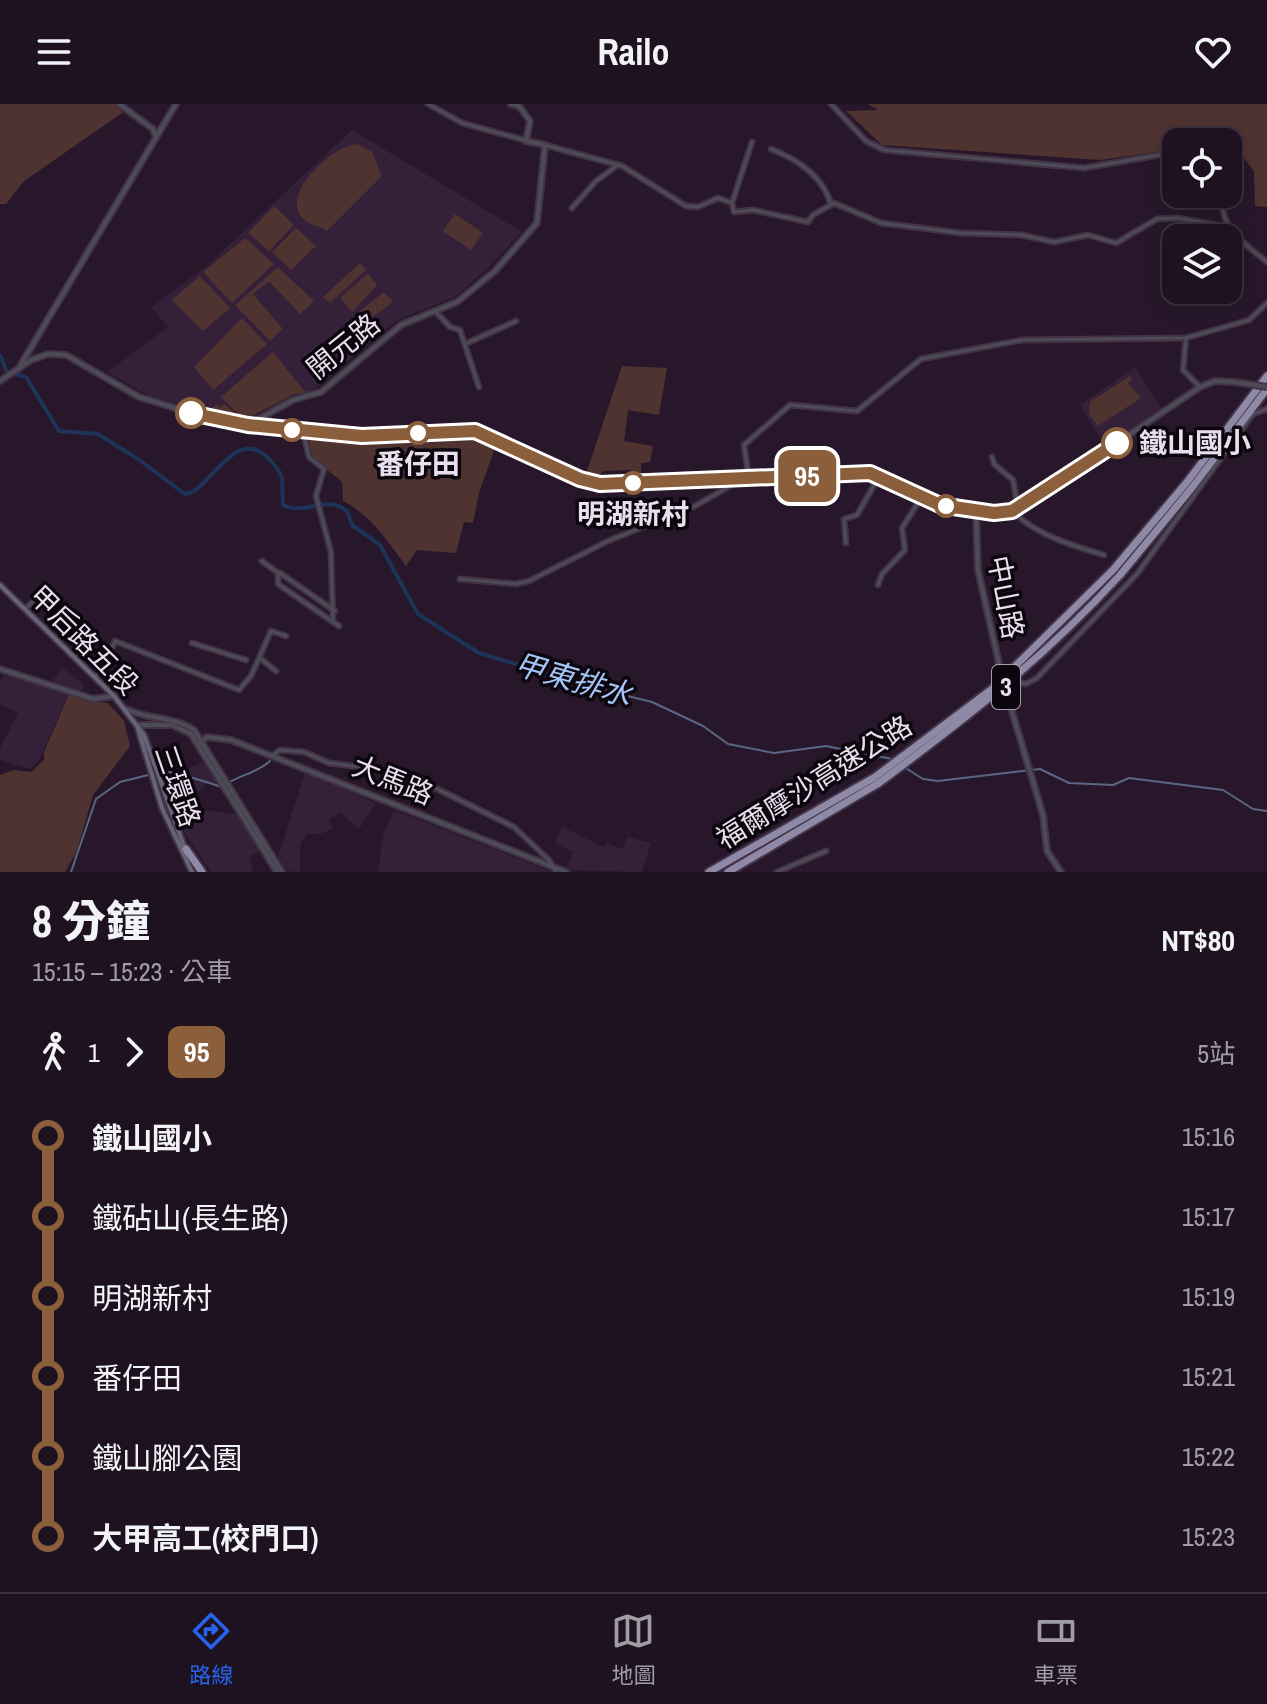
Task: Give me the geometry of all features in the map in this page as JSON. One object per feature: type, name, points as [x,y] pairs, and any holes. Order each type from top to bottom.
[{"type":"highway","name":"福爾摩沙高速公路","points":[[877,780],[992,689],[1065,622],[1178,493],[1267,376]]},
{"type":"highway","name":"福爾摩沙高速公路","points":[[709,872],[745,859],[877,780],[996,696],[1072,627],[1191,489],[1267,388]]},
{"type":"highway","points":[[186,849],[198,872]]},
{"type":"main road","name":"甲后路五段","points":[[0,585],[114,696],[137,725]]},
{"type":"main road","name":"三環路","points":[[137,725],[186,849]]},
{"type":"main road","name":"三環路","points":[[142,736],[166,817],[198,872]]},
{"type":"street","points":[[119,104],[153,129],[155,139]]},
{"type":"street","points":[[17,370],[176,104]]},
{"type":"street","points":[[428,104],[462,123],[618,165],[686,206],[698,207],[718,198],[732,203]]},
{"type":"street","points":[[511,104],[519,106],[530,121],[526,141]]},
{"type":"street","points":[[831,104],[866,141],[884,150],[1084,168],[1162,154]]},
{"type":"street","points":[[752,142],[732,203],[734,212],[753,210],[808,222],[813,215],[834,203],[881,223],[961,233],[1022,235],[1054,242],[1088,235],[1116,243],[1164,218],[1206,224]]},
{"type":"street","name":"開元路","points":[[248,425],[293,400],[321,392],[401,325],[457,302],[482,283],[535,228],[545,145]]},
{"type":"street","points":[[771,149],[800,163],[828,191],[831,205]]},
{"type":"street","points":[[572,208],[596,181],[618,165]]},
{"type":"street","points":[[1242,240],[1267,262]]},
{"type":"street","points":[[749,479],[744,445],[790,405],[857,411],[921,359],[1022,340],[1186,338],[1249,320],[1267,303]]},
{"type":"street","points":[[434,311],[450,327],[460,330],[479,387]]},
{"type":"street","points":[[465,344],[516,321]]},
{"type":"street","points":[[1186,338],[1183,370],[1200,387]]},
{"type":"street","points":[[28,351],[31,360]]},
{"type":"street","points":[[2,379],[31,360],[48,354],[66,355],[139,397],[248,425],[362,436],[475,431],[580,479],[600,484],[880,475],[921,498],[976,512],[1012,511],[1200,387],[1215,381],[1267,388]]},
{"type":"street","points":[[1005,692],[1017,682],[1026,684],[1037,678],[1137,574],[1253,414],[1267,409]]},
{"type":"street","points":[[303,431],[309,457],[324,469],[316,496],[331,552],[333,622]]},
{"type":"street","points":[[992,457],[994,464],[1013,480],[1018,507]]},
{"type":"street","points":[[846,543],[844,519],[857,515],[880,475]]},
{"type":"street","points":[[460,579],[516,584],[529,581],[644,525],[695,506],[742,479]]},
{"type":"street","points":[[878,585],[882,574],[905,550],[902,528],[921,498]]},
{"type":"street","points":[[1012,511],[1024,524],[1070,545],[1104,555]]},
{"type":"street","name":"中山路","points":[[976,512],[978,570],[1005,692],[1043,815],[1047,851],[1061,872]]},
{"type":"street","points":[[262,561],[335,611]]},
{"type":"street","points":[[278,573],[278,584],[339,626]]},
{"type":"street","points":[[25,609],[37,598]]},
{"type":"street","points":[[94,677],[103,669],[115,641],[239,690],[260,659],[271,631],[286,636]]},
{"type":"street","points":[[192,643],[246,660]]},
{"type":"street","points":[[260,659],[276,671]]},
{"type":"street","points":[[0,669],[93,699],[114,696]]},
{"type":"street","points":[[126,709],[186,725],[201,742],[280,872]]},
{"type":"street","points":[[137,725],[151,718]]},
{"type":"street","points":[[137,725],[172,725],[182,728],[201,742]]},
{"type":"street","name":"大馬路","points":[[201,742],[207,737],[231,740],[566,872]]},
{"type":"street","points":[[273,755],[280,750],[304,752],[329,763],[403,772],[514,827],[554,869]]},
{"type":"street","points":[[777,872],[826,851]]},
{"type":"shaded area","points":[[0,104],[117,104],[122,113],[24,181],[6,204],[0,204]]},
{"type":"shaded area","points":[[868,104],[1267,104],[1267,207],[1255,206],[1254,171],[1242,155],[1242,128],[1162,128],[1162,151],[1100,160],[882,145],[846,111],[878,110]]},
{"type":"shaded area","points":[[352,130],[522,232],[455,297],[399,319],[310,393],[295,395],[244,421],[153,398],[107,372],[168,327],[151,307],[202,270]]},
{"type":"shaded area","points":[[358,144],[372,152],[382,176],[327,231],[306,221],[297,205],[305,182],[325,160],[348,146]]},
{"type":"shaded area","points":[[274,206],[294,225],[269,251],[248,233]]},
{"type":"shaded area","points":[[455,214],[483,233],[471,250],[443,231]]},
{"type":"shaded area","points":[[296,228],[316,246],[291,270],[272,252]]},
{"type":"shaded area","points":[[245,238],[274,264],[232,303],[203,272]]},
{"type":"shaded area","points":[[360,263],[366,270],[330,303],[323,297]]},
{"type":"shaded area","points":[[278,267],[314,301],[300,314],[269,281],[253,294],[283,329],[270,341],[235,305]]},
{"type":"shaded area","points":[[368,273],[377,285],[352,312],[340,298]]},
{"type":"shaded area","points":[[200,276],[230,308],[203,331],[172,300]]},
{"type":"shaded area","points":[[384,292],[393,302],[363,324],[355,315]]},
{"type":"shaded area","points":[[242,318],[267,344],[213,390],[194,367]]},
{"type":"shaded area","points":[[273,352],[306,393],[294,394],[244,420],[208,411],[217,404],[221,407],[224,404],[242,418],[221,397]]},
{"type":"shaded area","points":[[622,366],[667,368],[659,415],[628,410],[624,441],[653,446],[650,462],[641,463],[641,480],[632,480],[631,470],[603,471],[596,481],[585,477]]},
{"type":"shaded area","name":"鐵山國小","points":[[1135,367],[1163,411],[1106,447],[1080,405]]},
{"type":"shaded area","points":[[1130,376],[1132,380],[1128,383],[1141,398],[1098,426],[1089,414],[1090,402]]},
{"type":"shaded area","points":[[464,436],[496,445],[479,493],[473,523],[464,522],[456,553],[417,550],[406,566],[370,521],[343,501],[342,482],[313,458],[308,437],[356,441]]},
{"type":"shaded area","points":[[63,667],[84,685],[80,691],[71,688],[40,758],[31,769],[0,760],[0,748],[18,713],[0,704],[0,681],[4,675],[48,687]]},
{"type":"shaded area","points":[[69,694],[92,702],[108,703],[124,721],[130,746],[93,795],[77,851],[65,872],[0,872],[0,775],[14,770],[31,772],[44,760],[44,752]]},
{"type":"shaded area","points":[[205,761],[223,786],[207,782],[194,798],[168,788],[166,780],[171,772],[188,776],[189,768]]},
{"type":"shaded area","points":[[305,772],[376,803],[359,829],[341,813],[329,819],[333,829],[320,834],[307,834],[300,844],[300,871],[283,872],[277,861]]},
{"type":"shaded area","points":[[190,809],[239,814],[262,850],[249,857],[253,872],[211,872],[184,832]]},
{"type":"shaded area","points":[[394,810],[552,872],[378,872],[383,835]]},
{"type":"shaded area","points":[[562,827],[604,847],[607,843],[623,849],[627,837],[651,843],[642,872],[566,870],[573,852],[555,843]]},
{"type":"waterway","name":"甲東排水","points":[[0,355],[7,372],[26,377],[59,431],[98,434],[185,494],[203,484],[233,454],[244,449],[256,450],[268,458],[280,473],[283,505],[299,508],[331,504],[347,511],[352,525],[380,545],[418,614],[479,653],[595,688]]},
{"type":"waterway","name":"甲東排水","points":[[595,688],[652,702],[703,726],[728,744],[774,753],[826,746],[892,759]]},
{"type":"waterway","points":[[158,773],[174,772],[222,787],[270,761]]},
{"type":"waterway","name":"甲東排水","points":[[904,767],[923,779],[938,781],[1040,769],[1069,783],[1113,785],[1129,778],[1223,790],[1253,809],[1267,811]]},
{"type":"waterway","points":[[71,872],[96,799],[120,782],[152,774]]},
{"type":"bus line","name":"95","points":[[191,413],[248,425],[362,436],[475,431],[580,479],[600,484],[870,473],[940,505],[994,513],[1012,511],[1117,443]]},
{"type":"place","name":"番仔田","points":[[418,433]]},
{"type":"place","name":"鐵山國小","points":[[1117,443]]},
{"type":"place","name":"明湖新村","points":[[633,483]]}]
